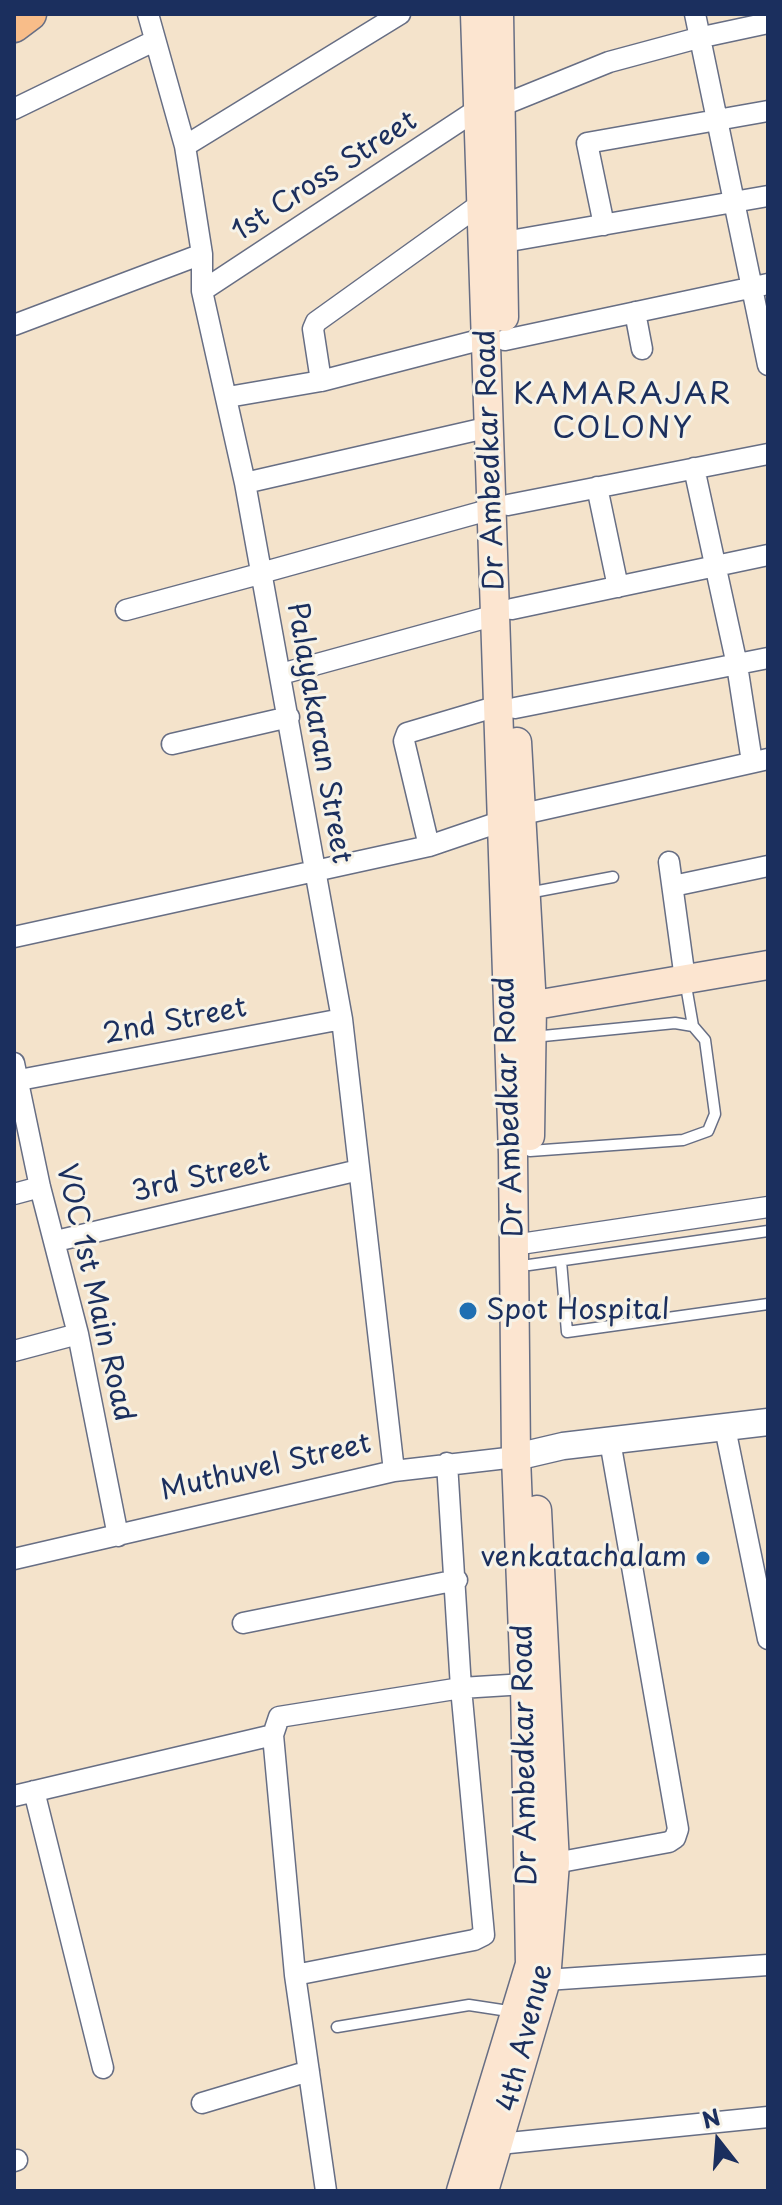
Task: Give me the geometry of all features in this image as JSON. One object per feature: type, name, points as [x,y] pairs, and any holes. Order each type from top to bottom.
[{"type":"main road","points":[[14,26],[30,14]]},
{"type":"main road","name":"Dr Ambedkar Road","points":[[475,14],[491,107],[504,242],[490,427],[500,507]]},
{"type":"main road","name":"Dr Ambedkar Road","points":[[461,2191],[517,2013],[536,1978],[530,1964],[525,1684],[531,1037],[520,1008],[506,707],[496,339],[482,203],[499,14]]},
{"type":"main road","name":"Dr Ambedkar Road","points":[[512,817],[526,894],[514,1222],[525,1454]]},
{"type":"main road","points":[[520,1008],[768,965]]},
{"type":"main road","name":"4th Avenue","points":[[484,2191],[499,2144],[536,1978],[555,1863],[525,1454]]},
{"type":"street","name":"Palayakaran Street","points":[[148,14],[185,146],[202,254],[202,291],[245,483],[342,1019],[394,1471]]},
{"type":"street","points":[[185,146],[400,14]]},
{"type":"street","points":[[695,14],[733,202],[760,285],[768,365]]},
{"type":"street","name":"1st Cross Street","points":[[202,291],[491,107],[609,62],[768,23]]},
{"type":"street","points":[[14,109],[154,41]]},
{"type":"street","points":[[604,225],[587,143],[768,111]]},
{"type":"street","points":[[504,242],[768,196]]},
{"type":"street","points":[[321,381],[313,329],[316,322],[482,203]]},
{"type":"street","points":[[14,325],[202,254]]},
{"type":"street","points":[[228,397],[321,381],[496,339],[760,285]]},
{"type":"street","points":[[635,312],[642,349]]},
{"type":"street","points":[[245,483],[490,427]]},
{"type":"street","points":[[126,610],[500,507],[768,454]]},
{"type":"street","points":[[14,937],[429,846],[512,817],[760,761],[694,468]]},
{"type":"street","points":[[597,487],[618,587]]},
{"type":"street","points":[[281,674],[504,612],[768,555]]},
{"type":"street","points":[[429,846],[404,741],[407,733],[506,707],[768,658]]},
{"type":"street","points":[[172,744],[289,717]]},
{"type":"street","points":[[669,862],[685,979]]},
{"type":"street","points":[[673,886],[768,866]]},
{"type":"street","name":"2nd Street","points":[[15,1075],[342,1019]]},
{"type":"street","name":"VOC 1st Main Road","points":[[15,1075],[78,1334],[118,1536]]},
{"type":"street","name":"3rd Street","points":[[56,1241],[359,1170]]},
{"type":"street","points":[[14,1194],[40,1187]]},
{"type":"street","points":[[528,1254],[768,1207]]},
{"type":"street","points":[[14,1351],[78,1334]]},
{"type":"street","points":[[525,1454],[768,1422]]},
{"type":"street","points":[[725,1428],[768,1639]]},
{"type":"street","points":[[555,1863],[669,1842],[675,1838],[678,1829],[610,1441]]},
{"type":"street","name":"Muthuvel Street","points":[[14,1559],[394,1471],[525,1454]]},
{"type":"street","points":[[295,1975],[474,1940],[484,1935],[461,1688],[457,1580],[447,1463]]},
{"type":"street","points":[[243,1623],[457,1580]]},
{"type":"street","points":[[326,2191],[295,1975],[273,1735],[279,1717],[461,1688],[525,1684]]},
{"type":"street","points":[[103,2068],[24,1793],[273,1735]]},
{"type":"street","points":[[536,1978],[768,1965]]},
{"type":"street","points":[[202,2103],[309,2071]]},
{"type":"street","points":[[499,2144],[768,2117]]},
{"type":"lane","points":[[526,894],[613,877]]},
{"type":"lane","points":[[530,1151],[683,1140],[708,1131],[715,1114],[707,1051],[705,1040],[693,1026],[685,979]]},
{"type":"lane","points":[[531,1037],[675,1023],[693,1026]]},
{"type":"lane","points":[[528,1254],[561,1261],[768,1231]]},
{"type":"lane","points":[[561,1261],[567,1332],[768,1304]]},
{"type":"lane","points":[[337,2027],[469,2005],[517,2013]]},
{"type":"place","name":"Spot Hospital","points":[[468,1311]]},
{"type":"place","name":"venkatachalam","points":[[703,1558]]},
{"type":"district","name":"KAMARAJAR COLONY","points":[[623,413]]}]
